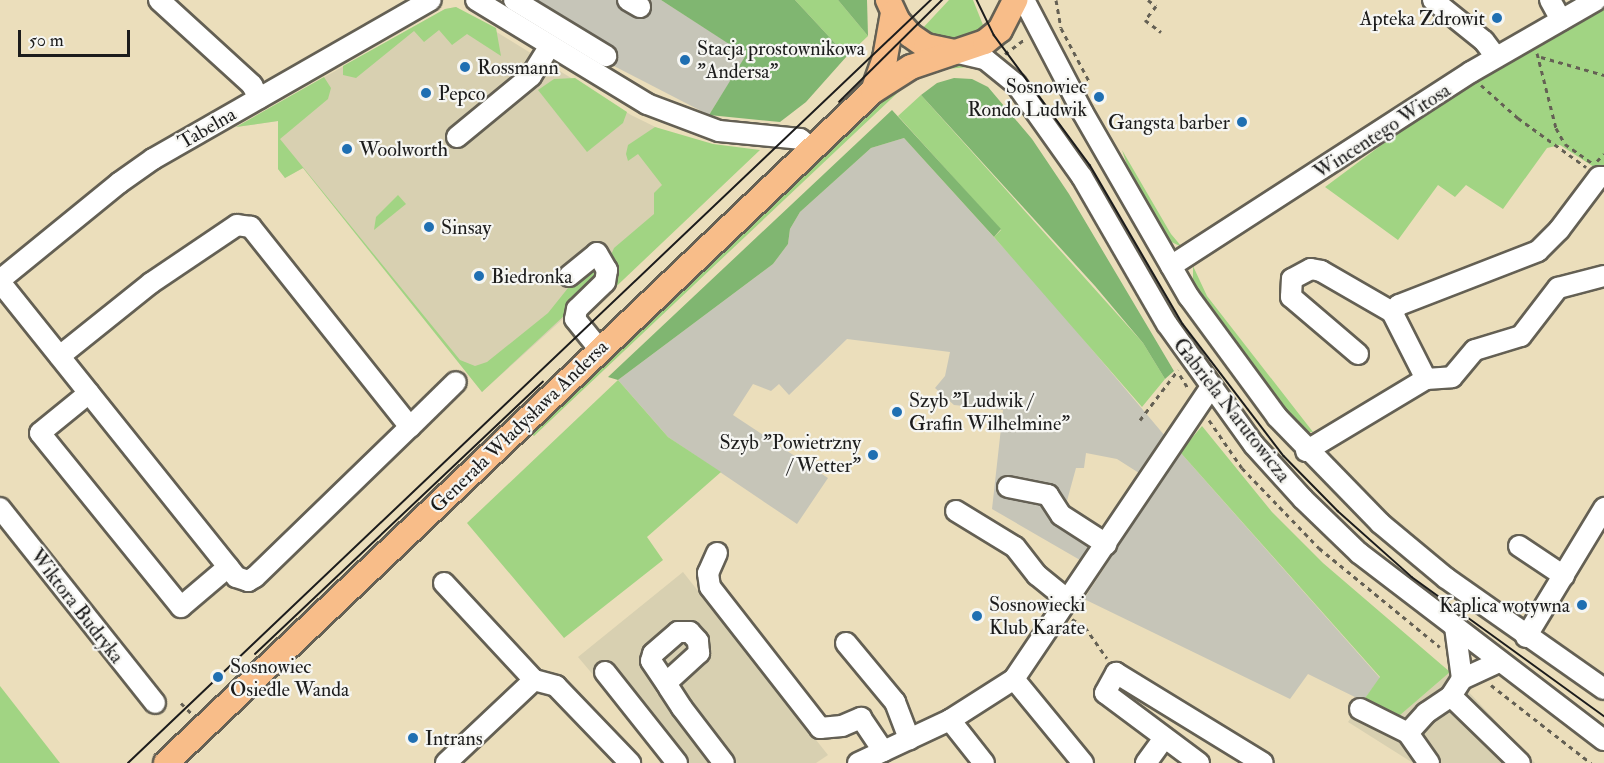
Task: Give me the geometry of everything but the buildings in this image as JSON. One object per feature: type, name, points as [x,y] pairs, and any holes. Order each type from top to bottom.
[{"type":"main road","name":"Generała Władysława Andersa","points":[[173,761],[873,91],[911,67],[976,46],[994,35],[1015,0]]},
{"type":"main road","name":"Generała Władysława Andersa","points":[[873,91],[885,58],[891,6]]},
{"type":"main road","points":[[891,6],[918,41],[954,52]]},
{"type":"street","points":[[159,0],[252,85],[259,98]]},
{"type":"street","name":"Tabelna","points":[[0,281],[118,183],[259,98],[431,0]]},
{"type":"street","points":[[476,0],[521,6],[606,56]]},
{"type":"street","name":"Gabriela Narutowicza","points":[[1024,0],[1070,90],[1189,297],[1270,408],[1306,451],[1380,523],[1526,637],[1604,689]]},
{"type":"street","points":[[1433,0],[1484,41],[1496,57]]},
{"type":"street","points":[[1550,0],[1561,20]]},
{"type":"street","name":"Wincentego Witosa","points":[[1171,266],[1471,72],[1596,0]]},
{"type":"street","points":[[521,6],[550,46],[647,104],[704,127],[800,139],[813,150]]},
{"type":"street","points":[[574,61],[586,44]]},
{"type":"street","points":[[457,137],[531,76],[550,46]]},
{"type":"street","name":"Gabriela Narutowicza","points":[[954,52],[986,59],[1016,84],[1082,177],[1167,324],[1254,445],[1304,499],[1359,554],[1498,662],[1604,740]]},
{"type":"street","points":[[1392,312],[1399,305],[1538,251],[1559,230],[1602,173]]},
{"type":"street","points":[[60,356],[151,284],[228,231],[237,225],[251,227],[410,427]]},
{"type":"street","points":[[569,276],[597,253],[606,270],[605,282],[577,309],[575,319],[600,350]]},
{"type":"street","points":[[1358,354],[1291,297],[1292,279],[1311,269],[1321,271],[1392,312],[1426,379]]},
{"type":"street","points":[[1306,451],[1426,379],[1452,377],[1475,350],[1521,336],[1558,288],[1604,276]]},
{"type":"street","points":[[0,281],[236,577],[248,581],[255,577],[456,382]]},
{"type":"street","points":[[858,763],[950,720],[1014,679],[1211,387]]},
{"type":"street","points":[[89,393],[40,433],[181,607],[228,567]]},
{"type":"street","points":[[1008,487],[1048,495],[1061,515],[1106,544]]},
{"type":"street","name":"Wiktora Budryka","points":[[0,508],[155,704]]},
{"type":"street","points":[[1526,637],[1604,508]]},
{"type":"street","points":[[956,511],[1015,547],[1037,575],[1068,600]]},
{"type":"street","points":[[1519,546],[1564,576]]},
{"type":"street","points":[[717,553],[708,573],[710,587],[820,728],[842,726],[861,718],[883,751]]},
{"type":"street","points":[[444,583],[534,680],[556,686],[630,763]]},
{"type":"street","points":[[1455,627],[1462,679]]},
{"type":"street","points":[[846,643],[895,702],[909,739]]},
{"type":"street","points":[[1408,733],[1426,713],[1451,696],[1462,679],[1498,662]]},
{"type":"street","points":[[605,672],[677,763]]},
{"type":"street","points":[[1199,763],[1105,693],[1116,673],[1256,761]]},
{"type":"street","points":[[1014,679],[1083,763]]},
{"type":"street","points":[[446,763],[534,680]]},
{"type":"street","points":[[666,683],[724,763]]},
{"type":"street","points":[[1451,696],[1520,763]]},
{"type":"street","points":[[1360,709],[1408,733],[1429,763]]},
{"type":"street","points":[[950,720],[984,763]]},
{"type":"street","points":[[1146,763],[1164,738]]},
{"type":"path","points":[[1056,0],[1062,28],[1089,81]]},
{"type":"path","points":[[1148,0],[1156,6],[1145,20],[1161,32]]},
{"type":"path","points":[[1000,58],[1030,35]]},
{"type":"path","points":[[1526,40],[1541,57],[1551,117],[1561,137],[1602,173]]},
{"type":"path","points":[[1541,57],[1604,75]]},
{"type":"path","points":[[1471,72],[1486,91],[1518,118],[1602,173]]},
{"type":"path","points":[[1140,420],[1178,370]]},
{"type":"path","points":[[1085,627],[1116,673]]},
{"type":"path","points":[[181,703],[195,716]]},
{"type":"shaded area","points":[[502,0],[661,0],[747,55],[709,115],[612,65]]},
{"type":"shaded area","points":[[456,7],[631,115],[692,145],[741,158],[482,392],[303,168],[285,178],[278,169],[278,121],[236,127],[445,9]]},
{"type":"shaded area","points":[[904,138],[1041,289],[1165,436],[1139,473],[1117,459],[1086,453],[1084,468],[1076,468],[1065,508],[1101,531],[1080,560],[992,509],[1003,410],[954,405],[935,388],[945,376],[950,352],[847,339],[789,395],[779,384],[771,391],[753,384],[733,415],[828,478],[797,524],[668,437],[618,380],[773,264],[788,244],[790,229],[800,212],[871,148]]},
{"type":"shaded area","points":[[1180,452],[1380,678],[1363,701],[1308,674],[1290,699],[1084,599]]},
{"type":"shaded area","points":[[683,572],[828,755],[816,763],[668,763],[578,657]]},
{"type":"shaded area","points":[[1450,672],[1535,763],[1413,763],[1348,722],[1363,701],[1399,716]]},
{"type":"green space","points":[[661,0],[795,0],[847,56],[806,102],[780,122],[709,115],[746,55]]},
{"type":"green space","points":[[795,0],[838,0],[868,36],[847,56]]},
{"type":"green space","points":[[838,0],[867,0],[868,36]]},
{"type":"green space","points":[[949,0],[973,0],[985,30],[967,40],[940,40],[920,31]]},
{"type":"green space","points":[[456,7],[496,28],[501,56],[467,34],[452,45],[439,30],[424,42],[414,31],[356,78],[343,75],[343,66],[445,9]]},
{"type":"green space","points":[[1604,7],[1604,167],[1594,167],[1560,145],[1547,148],[1503,209],[1466,185],[1455,197],[1438,185],[1398,240],[1325,187],[1438,103]]},
{"type":"green space","points":[[955,62],[979,66],[935,70],[908,83],[534,436],[529,432],[601,369],[605,356],[676,297],[907,79]]},
{"type":"green space","points":[[324,77],[331,88],[328,99],[280,139],[460,360],[475,366],[487,362],[548,313],[576,278],[594,269],[595,278],[566,314],[482,392],[303,168],[285,178],[278,169],[278,121],[236,127]]},
{"type":"green space","points":[[575,78],[627,112],[623,123],[587,152],[538,90],[554,79]]},
{"type":"green space","points":[[954,78],[972,79],[988,87],[1032,139],[1069,194],[1174,371],[1165,379],[1143,343],[1095,286],[921,95],[937,83]]},
{"type":"green space","points":[[921,95],[1143,343],[1165,379],[1142,407],[994,237],[1001,230],[898,116]]},
{"type":"green space","points":[[892,110],[1001,229],[994,237],[904,138],[871,148],[800,212],[790,229],[788,244],[773,264],[618,380],[608,377]]},
{"type":"green space","points":[[655,127],[713,144],[760,150],[584,317],[614,248],[654,214],[654,193],[662,185],[638,154],[628,161],[626,154],[628,145]]},
{"type":"green space","points":[[1122,150],[1171,234],[1182,247],[1165,239],[1133,183]]},
{"type":"green space","points":[[398,195],[406,204],[374,230],[376,217]]},
{"type":"green space","points":[[1193,266],[1207,296],[1313,432],[1302,432],[1266,391],[1193,289]]},
{"type":"green space","points":[[618,380],[668,437],[721,472],[647,537],[663,560],[564,638],[467,523]]},
{"type":"green space","points":[[1202,426],[1272,512],[1323,563],[1450,672],[1399,716],[1363,701],[1380,677],[1180,452]]},
{"type":"green space","points":[[0,686],[60,763],[0,763]]},
{"type":"tram line","points":[[128,763],[931,0]]},
{"type":"tram line","points":[[839,102],[942,0]]},
{"type":"tram line","points":[[977,0],[994,35],[1090,165],[1183,324],[1284,456],[1338,511],[1412,577],[1604,716]]},
{"type":"tram line","points":[[255,654],[543,382]]},
{"type":"place","name":"Apteka Zdrowit","points":[[1497,18]]},
{"type":"place","name":"Stacja prostownikowa \"Andersa\"","points":[[685,60]]},
{"type":"place","name":"Rossmann","points":[[465,67]]},
{"type":"place","name":"Pepco","points":[[426,93]]},
{"type":"place","name":"Sosnowiec Rondo Ludwik","points":[[1099,97]]},
{"type":"place","name":"Gangsta barber","points":[[1242,122]]},
{"type":"place","name":"Woolworth","points":[[347,149]]},
{"type":"place","name":"Sinsay","points":[[429,227]]},
{"type":"place","name":"Biedronka","points":[[479,276]]},
{"type":"place","name":"Szyb \"Ludwik / Grafin Wilhelmine\"","points":[[897,412]]},
{"type":"place","name":"Szyb \"Powietrzny / Wetter\"","points":[[873,455]]},
{"type":"place","name":"Kaplica wotywna","points":[[1582,605]]},
{"type":"place","name":"Sosnowiecki Klub Karate","points":[[977,616]]},
{"type":"place","name":"Sosnowiec Osiedle Wanda","points":[[218,677]]},
{"type":"place","name":"Intrans","points":[[413,738]]}]
